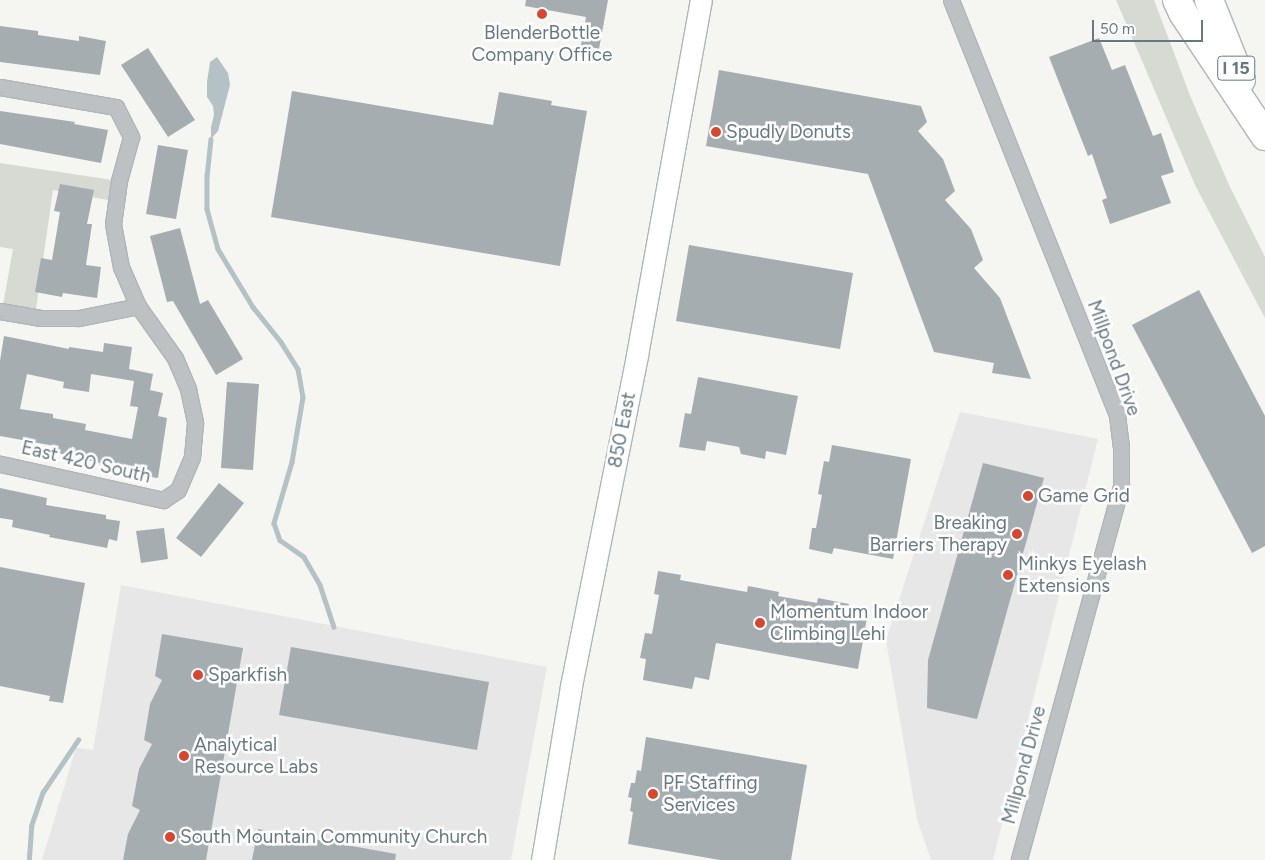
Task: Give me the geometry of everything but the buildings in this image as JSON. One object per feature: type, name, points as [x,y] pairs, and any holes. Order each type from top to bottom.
[{"type":"highway","points":[[1177,0],[1183,13],[1265,135]]},
{"type":"highway","name":"I 15","points":[[1210,0],[1265,135]]},
{"type":"main road","name":"850 East","points":[[542,860],[571,686],[635,366],[701,0]]},
{"type":"street","name":"Millpond Drive","points":[[951,0],[1117,415],[1121,448],[1121,486],[1019,860]]},
{"type":"street","points":[[0,87],[116,107],[132,137],[119,181],[113,224],[121,267],[138,306],[79,318],[41,318],[0,310]]},
{"type":"street","name":"East 420 South","points":[[0,464],[162,500],[178,490],[192,457],[195,423],[188,389],[175,358],[138,306]]},
{"type":"shaded area","points":[[1116,0],[1154,0],[1191,98],[1230,187],[1265,257],[1265,318],[1195,185]]},
{"type":"shaded area","points":[[217,57],[228,73],[230,85],[218,131],[211,139],[214,115],[213,106],[207,97],[207,82],[210,62]]},
{"type":"shaded area","points":[[0,163],[119,181],[108,200],[53,190],[36,309],[2,311],[13,249],[0,247]]},
{"type":"shaded area","points":[[960,412],[1098,439],[993,860],[931,860],[917,819],[886,640]]},
{"type":"shaded area","points":[[121,585],[547,667],[511,860],[42,860],[76,748],[93,750]]},
{"type":"waterway","points":[[211,139],[207,175],[207,209],[218,249],[253,307],[281,342],[298,369],[303,397],[292,462],[274,523],[280,540],[304,557],[320,585],[334,627]]},
{"type":"waterway","points":[[29,858],[31,826],[43,792],[78,740]]},
{"type":"place","name":"BlenderBottle Company Office","points":[[542,14]]},
{"type":"place","name":"Spudly Donuts","points":[[716,132]]},
{"type":"place","name":"Game Grid","points":[[1028,496]]},
{"type":"place","name":"Breaking Barriers Therapy","points":[[1017,534]]},
{"type":"place","name":"Minkys Eyelash Extensions","points":[[1008,575]]},
{"type":"place","name":"Momentum Indoor Climbing Lehi","points":[[760,623]]},
{"type":"place","name":"Sparkfish","points":[[198,675]]},
{"type":"place","name":"Analytical Resource Labs","points":[[184,756]]},
{"type":"place","name":"PF Staffing Services","points":[[653,794]]},
{"type":"place","name":"South Mountain Community Church","points":[[170,837]]}]
